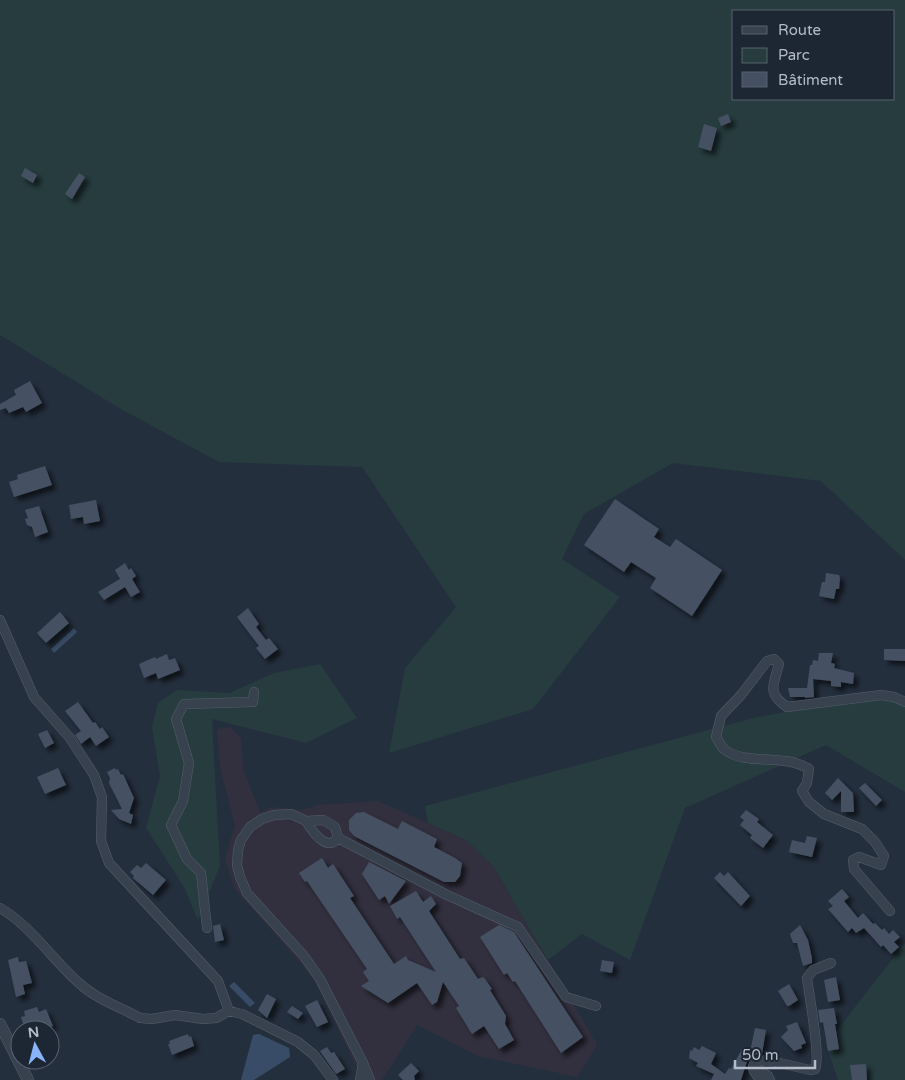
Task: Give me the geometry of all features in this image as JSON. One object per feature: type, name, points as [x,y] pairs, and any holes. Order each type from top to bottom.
[{"type":"street","points":[[0,620],[34,696],[70,738],[94,775],[102,797],[101,841],[108,863],[218,981],[229,1011]]},
{"type":"street","points":[[890,911],[854,869],[853,860],[859,857],[881,865],[884,856],[875,842],[862,829],[824,814],[809,802],[802,791],[807,784],[809,768],[800,763],[738,756],[724,749],[716,738],[721,716],[741,695],[767,661],[774,659],[779,664],[772,686],[778,701],[787,707],[881,695],[894,697],[905,702]]},
{"type":"street","points":[[207,928],[201,873],[187,859],[172,825],[183,800],[189,763],[176,720],[184,704],[253,702],[254,692]]},
{"type":"street","points":[[338,838],[336,841],[328,844],[319,838],[306,821],[291,814],[274,815],[262,819],[250,827],[241,840],[237,865],[240,877],[248,893],[304,956],[320,979],[370,1080]]},
{"type":"street","points":[[306,821],[323,820],[335,827],[338,838],[447,895],[518,927],[566,997],[596,1006]]},
{"type":"street","points":[[0,908],[22,926],[91,993],[140,1018],[152,1019],[175,1015],[203,1019],[216,1018],[229,1011],[242,1014],[298,1042],[314,1055],[333,1080]]},
{"type":"street","points":[[761,1080],[754,1072],[753,1066],[755,1062],[767,1060],[815,1070],[817,1066],[816,1049],[807,978],[813,970],[831,963]]},
{"type":"street","points":[[0,1024],[28,1080]]},
{"type":"street","points":[[360,1080],[363,1063]]},
{"type":"street","points":[[753,1066],[768,1076],[770,1080]]},
{"type":"shaded area","points":[[230,727],[241,738],[243,769],[260,812],[271,807],[302,810],[319,805],[378,801],[466,840],[493,866],[597,1045],[577,1077],[478,1056],[417,1025],[382,1080],[356,1080],[358,1070],[313,977],[234,888],[225,859],[235,825],[220,768],[217,729]]},
{"type":"green space","points":[[0,0],[905,0],[905,560],[821,481],[673,463],[584,514],[562,559],[620,597],[533,709],[389,753],[405,668],[456,607],[362,467],[219,462],[119,408],[0,335]]},
{"type":"green space","points":[[320,664],[357,718],[306,743],[212,719],[220,866],[198,920],[184,887],[146,828],[160,776],[152,727],[158,703],[177,690],[229,693],[274,673]]},
{"type":"green space","points":[[893,698],[905,706],[905,792],[826,745],[685,808],[630,960],[582,934],[548,960],[493,866],[466,840],[428,823],[425,806],[753,718]]},
{"type":"green space","points":[[905,943],[905,1080],[838,1080],[826,1044]]},
{"type":"water","points":[[74,628],[77,632],[54,653],[51,649]]},
{"type":"water","points":[[234,982],[255,1003],[250,1007],[229,986]]},
{"type":"water","points":[[259,1034],[289,1048],[290,1057],[254,1080],[241,1080],[253,1035]]},
{"type":"building","points":[[728,114],[731,122],[721,126],[718,118]]},
{"type":"building","points":[[704,124],[717,128],[711,151],[698,147]]},
{"type":"building","points":[[25,168],[37,175],[33,183],[21,176]]},
{"type":"building","points":[[79,173],[85,177],[72,199],[65,194]]},
{"type":"building","points":[[30,381],[42,403],[26,412],[23,407],[9,413],[6,408],[0,410],[0,404],[16,395],[14,390]]},
{"type":"building","points":[[45,466],[52,485],[14,497],[9,482],[18,479],[17,475]]},
{"type":"building","points":[[615,499],[659,529],[654,537],[670,547],[676,539],[722,570],[692,616],[650,588],[656,578],[631,562],[624,572],[584,545]]},
{"type":"building","points":[[96,500],[100,521],[84,524],[83,517],[71,519],[69,505]]},
{"type":"building","points":[[39,506],[48,532],[35,537],[32,527],[27,525],[25,519],[28,518],[25,510]]},
{"type":"building","points":[[125,563],[136,576],[132,579],[140,592],[131,597],[125,587],[104,600],[98,592],[120,579],[115,570]]},
{"type":"building","points":[[826,573],[839,575],[840,578],[839,589],[836,589],[834,599],[819,596],[822,582],[825,582]]},
{"type":"building","points":[[248,608],[259,624],[256,627],[266,640],[269,638],[278,649],[265,659],[256,648],[259,646],[237,617]]},
{"type":"building","points":[[60,612],[69,623],[46,643],[37,633]]},
{"type":"building","points":[[884,649],[905,649],[905,661],[884,660]]},
{"type":"building","points":[[819,653],[833,653],[831,663],[835,664],[834,668],[854,673],[853,684],[841,682],[841,687],[831,686],[831,681],[813,679],[814,697],[790,697],[788,688],[807,688],[810,665],[812,665],[813,660],[818,661]]},
{"type":"building","points":[[167,654],[169,660],[175,658],[180,670],[158,679],[156,673],[144,678],[139,664]]},
{"type":"building","points":[[78,702],[93,723],[95,722],[100,729],[102,727],[109,737],[96,746],[90,737],[81,744],[75,735],[81,731],[65,711]]},
{"type":"building","points":[[47,730],[54,743],[45,748],[38,734]]},
{"type":"building","points":[[58,768],[66,785],[45,794],[37,777]]},
{"type":"building","points":[[115,768],[116,770],[118,769],[121,775],[123,774],[134,798],[129,813],[133,815],[131,824],[119,819],[111,810],[122,809],[109,783],[110,778],[107,772]]},
{"type":"building","points":[[838,778],[853,793],[854,812],[841,812],[841,791],[832,800],[825,793]]},
{"type":"building","points":[[865,783],[882,800],[876,806],[859,788]]},
{"type":"building","points":[[746,810],[759,819],[757,822],[773,835],[763,848],[750,838],[752,835],[740,825],[744,820],[740,817]]},
{"type":"building","points":[[364,812],[398,829],[402,821],[437,839],[434,847],[462,863],[460,876],[455,882],[444,882],[354,836],[349,830],[349,820],[356,813]]},
{"type":"building","points":[[807,836],[817,838],[812,857],[789,852],[792,840],[805,843]]},
{"type":"building","points":[[322,858],[328,868],[333,864],[354,896],[350,898],[394,964],[406,956],[408,960],[436,972],[400,917],[397,919],[390,906],[416,891],[423,902],[431,896],[436,904],[429,911],[460,959],[464,958],[478,979],[483,977],[492,989],[490,990],[506,1016],[505,1024],[514,1040],[499,1049],[484,1026],[472,1034],[456,1008],[459,1006],[443,982],[437,1002],[432,1005],[417,983],[388,1003],[361,986],[369,981],[363,972],[367,969],[307,881],[305,882],[299,873]]},
{"type":"building","points":[[369,862],[406,881],[389,904],[385,896],[379,900],[362,874]]},
{"type":"building","points":[[146,863],[166,880],[153,895],[133,878],[134,876],[130,872],[137,865],[141,868]]},
{"type":"building","points":[[720,872],[724,876],[728,872],[750,896],[741,906],[714,878]]},
{"type":"building","points":[[842,889],[849,897],[844,901],[858,918],[863,913],[873,924],[875,923],[882,930],[884,928],[889,934],[893,930],[900,937],[894,942],[899,947],[891,954],[883,945],[881,947],[864,928],[856,933],[852,928],[848,932],[828,909],[833,906],[828,901]]},
{"type":"building","points":[[220,924],[224,940],[215,942],[213,926]]},
{"type":"building","points":[[499,925],[514,932],[583,1037],[561,1053],[515,981],[513,982],[507,973],[504,975],[480,937]]},
{"type":"building","points":[[800,925],[808,940],[812,958],[812,963],[803,966],[797,943],[793,943],[790,934]]},
{"type":"building","points":[[18,957],[19,962],[26,961],[32,983],[23,985],[25,994],[16,997],[8,960]]},
{"type":"building","points":[[602,960],[614,962],[612,973],[600,971]]},
{"type":"building","points":[[836,977],[840,1000],[828,1002],[824,980]]},
{"type":"building","points":[[789,984],[798,1000],[787,1006],[778,991]]},
{"type":"building","points":[[267,994],[276,999],[267,1018],[258,1010]]},
{"type":"building","points":[[317,1000],[328,1022],[317,1027],[305,1006]]},
{"type":"building","points":[[292,1006],[303,1013],[298,1019],[287,1012]]},
{"type":"building","points":[[37,1007],[39,1012],[46,1009],[51,1020],[22,1020],[21,1017],[25,1016],[24,1011]]},
{"type":"building","points":[[834,1008],[839,1049],[828,1051],[823,1022],[820,1023],[818,1010]]},
{"type":"building","points":[[797,1022],[806,1043],[801,1045],[802,1048],[794,1051],[781,1037],[788,1030],[786,1026]]},
{"type":"building","points":[[755,1028],[766,1030],[762,1054],[750,1054]]},
{"type":"building","points":[[188,1034],[189,1037],[191,1036],[194,1046],[172,1055],[168,1044],[170,1044],[169,1041]]},
{"type":"building","points":[[702,1046],[716,1053],[711,1064],[725,1074],[729,1068],[731,1069],[742,1049],[750,1052],[741,1080],[711,1080],[714,1074],[696,1066],[698,1063],[689,1058],[690,1050],[692,1051],[694,1047],[699,1050]]},
{"type":"building","points":[[327,1047],[331,1053],[334,1052],[345,1069],[336,1074],[320,1051]]},
{"type":"building","points":[[411,1063],[419,1071],[414,1076],[415,1080],[403,1080],[398,1075]]},
{"type":"building","points":[[866,1064],[867,1080],[852,1080],[850,1065]]}]
